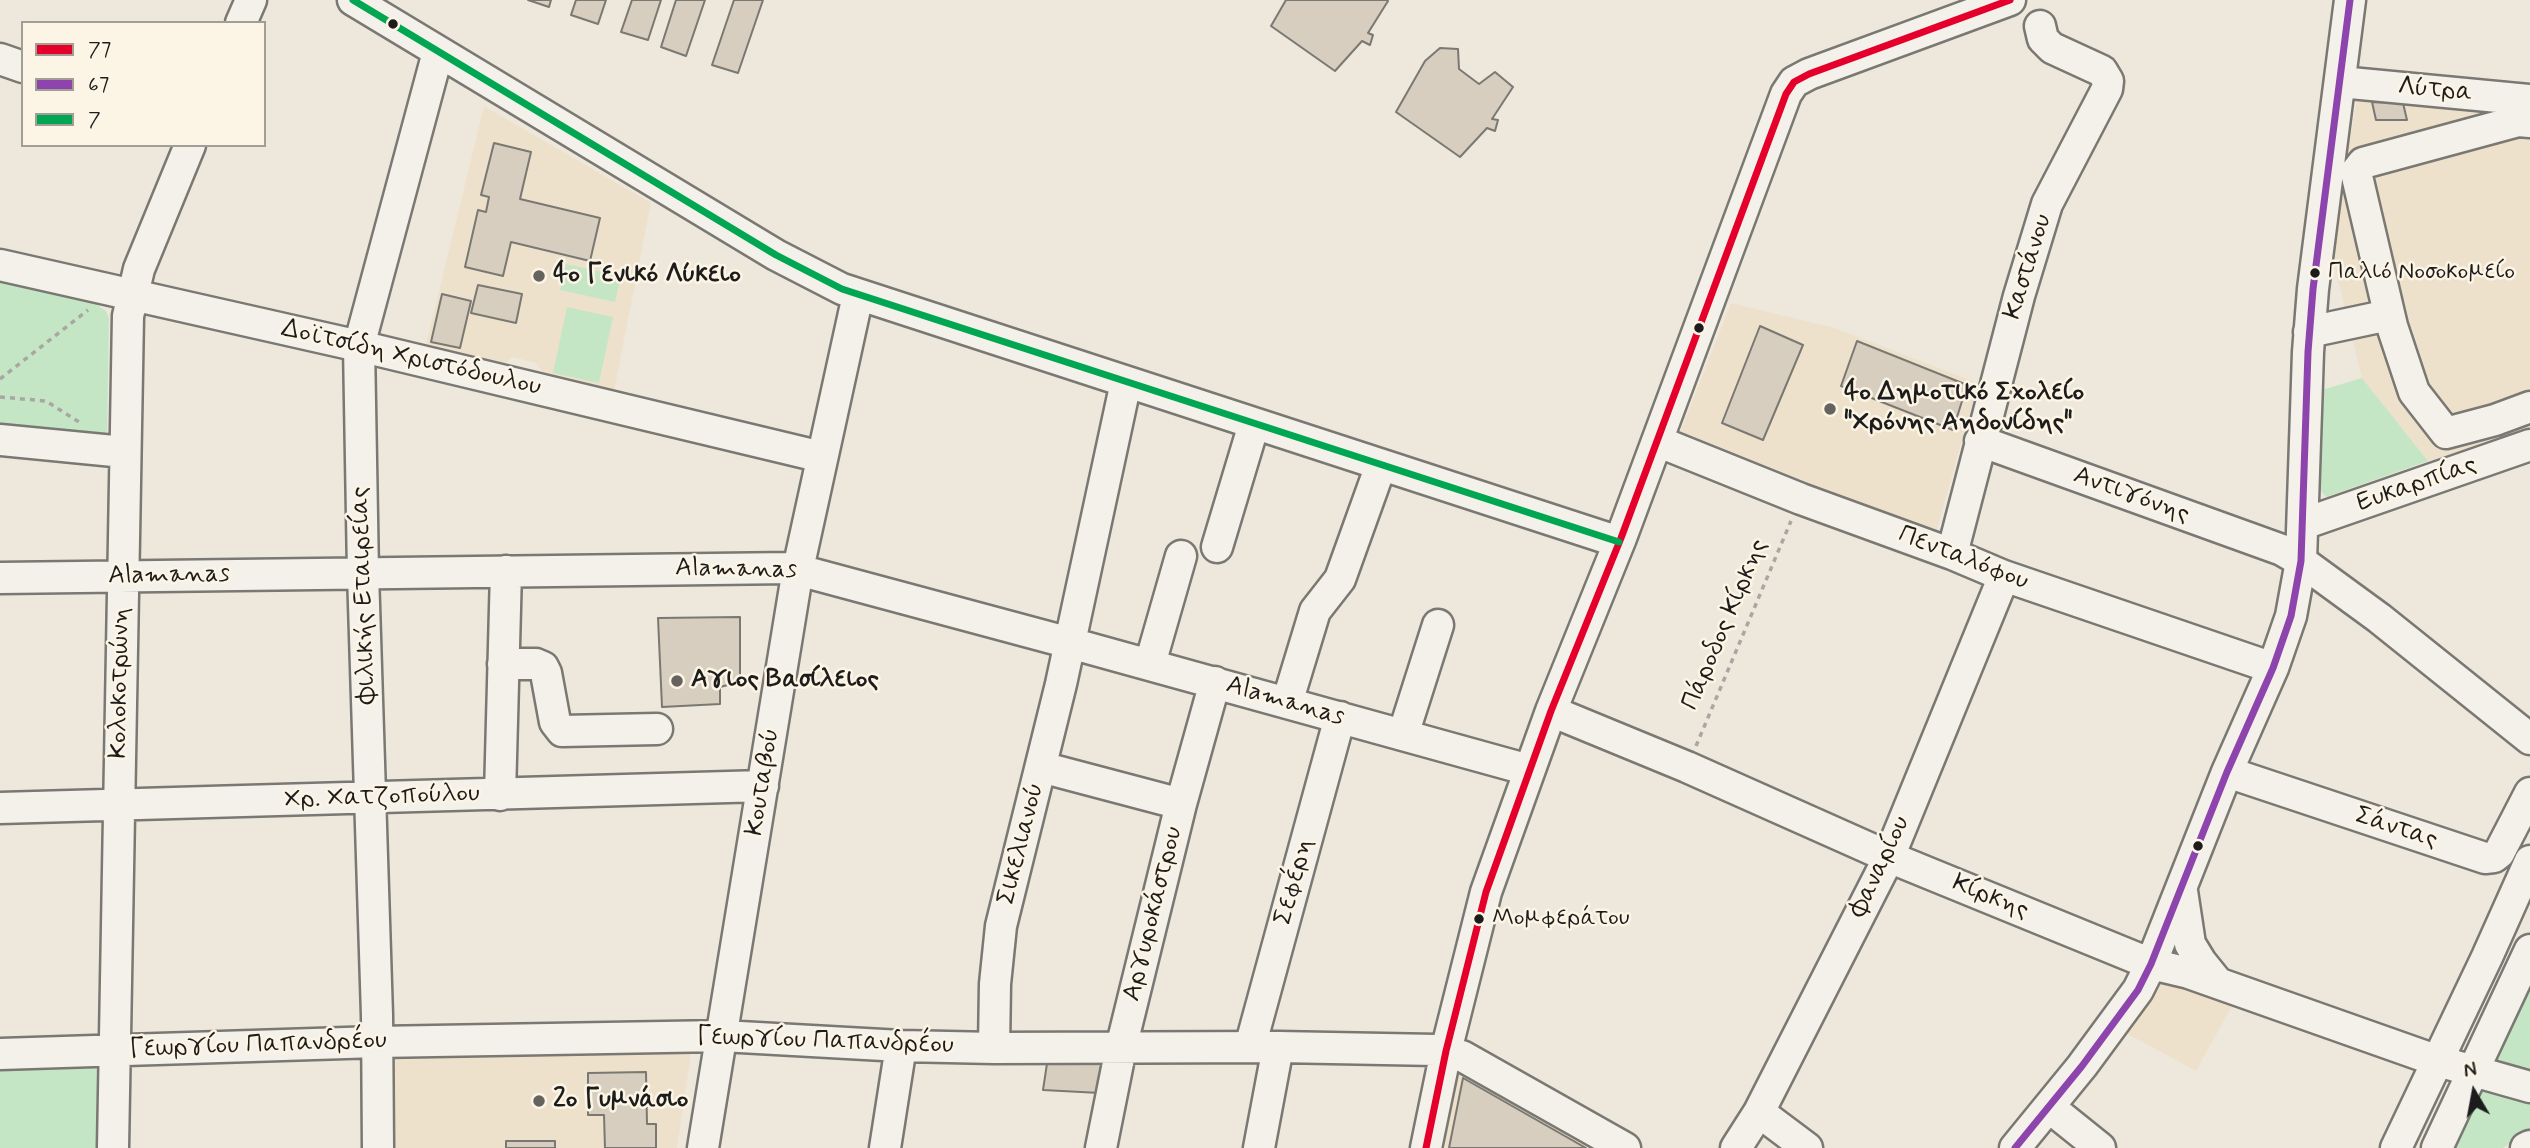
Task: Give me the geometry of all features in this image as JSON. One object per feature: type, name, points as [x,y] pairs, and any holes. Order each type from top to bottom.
[{"type":"street","points":[[242,21],[251,0]]},
{"type":"street","points":[[353,0],[776,255],[830,284],[1619,542]]},
{"type":"street","points":[[1426,1148],[1446,1051],[1486,892],[1551,711],[1619,542],[1786,93],[1794,82],[1809,74],[2010,0]]},
{"type":"street","points":[[2015,1148],[2131,1002],[2151,964],[2227,772],[2273,668],[2291,616],[2292,555],[2303,524],[2309,332],[2350,0]]},
{"type":"street","name":"Καστάνου","points":[[1952,554],[2019,296],[2048,204],[2107,89],[2108,81],[2102,71],[2052,48],[2043,39],[2040,26]]},
{"type":"street","name":"Φιλικής Εταιρείας","points":[[378,1148],[359,346],[438,52]]},
{"type":"street","points":[[0,59],[21,66]]},
{"type":"street","name":"Λύτρα","points":[[2340,82],[2530,100]]},
{"type":"street","points":[[2530,122],[2518,121],[2363,163],[2356,173],[2389,315],[2414,391],[2446,433],[2496,420],[2530,407]]},
{"type":"street","name":"Κολοκοτρώνη","points":[[113,1148],[128,316],[121,293],[139,269],[189,147]]},
{"type":"street","name":"Δοϊτσίδη Χριστόδουλου","points":[[0,265],[359,346],[822,457]]},
{"type":"street","name":"Κουταβού","points":[[703,1148],[797,569],[858,295]]},
{"type":"street","points":[[2309,332],[2389,315]]},
{"type":"street","name":"Σικελιανού","points":[[994,1048],[995,984],[1001,926],[1070,642],[1126,382]]},
{"type":"street","points":[[1217,547],[1254,424]]},
{"type":"street","points":[[0,440],[124,452]]},
{"type":"street","name":"Πενταλόφου","points":[[1657,441],[2004,576],[2273,668]]},
{"type":"street","name":"Αντιγόνης","points":[[1980,442],[2292,555],[2379,618],[2530,739]]},
{"type":"street","name":"Ευκαρπίας","points":[[2303,524],[2530,445]]},
{"type":"street","points":[[1287,703],[1315,611],[1326,593],[1340,579],[1381,465]]},
{"type":"street","points":[[1150,664],[1181,556]]},
{"type":"street","name":"Alamanas","points":[[0,578],[769,567],[797,569],[1529,770]]},
{"type":"street","points":[[500,795],[506,571]]},
{"type":"street","name":"Φαναρίου","points":[[1736,1148],[1759,1112],[1889,857],[2004,576]]},
{"type":"street","points":[[1403,735],[1437,625]]},
{"type":"street","points":[[503,664],[536,664],[542,667],[546,673],[555,722],[562,732],[657,729]]},
{"type":"street","name":"Αργυροκάστρου","points":[[1101,1148],[1121,1048],[1181,804],[1215,682]]},
{"type":"street","name":"Κίρκης","points":[[1551,711],[1687,767],[1889,857],[2151,964],[2180,970],[2438,1061],[2530,1087]]},
{"type":"street","name":"Σεφέρη","points":[[1259,1148],[1264,1047],[1340,717]]},
{"type":"street","points":[[1041,767],[1181,804]]},
{"type":"street","name":"Σάντας","points":[[2227,772],[2485,858],[2494,857],[2503,847],[2530,793]]},
{"type":"street","name":"Χρ. Χατζοπούλου","points":[[0,808],[763,786]]},
{"type":"street","points":[[2396,1148],[2530,861]]},
{"type":"street","points":[[2182,887],[2190,944],[2218,983]]},
{"type":"street","points":[[2437,1148],[2530,950]]},
{"type":"street","name":"Γεωργίου Παπανδρέου","points":[[0,1054],[722,1035],[901,1046],[1264,1047],[1446,1051],[1462,1056],[1625,1148]]},
{"type":"street","points":[[886,1148],[901,1046]]},
{"type":"street","points":[[2049,1107],[2100,1148]]},
{"type":"street","points":[[1759,1112],[1807,1148]]},
{"type":"path","points":[[0,379],[121,293]]},
{"type":"path","points":[[0,397],[46,401],[84,426]]},
{"type":"path","name":"Πάροδος Κίρκης","points":[[1687,767],[1801,499]]},
{"type":"shaded area","points":[[2358,94],[2530,111],[2530,429],[2428,461],[2362,378],[2330,247]]},
{"type":"shaded area","name":"4ο Γενικό Λύκειο","points":[[484,106],[651,203],[614,391],[545,376],[536,363],[512,357],[502,366],[425,349]]},
{"type":"shaded area","name":"4ο Δημοτικό Σχολείο \"Χρόνης Αηδονίδης\"","points":[[1731,303],[1835,328],[1978,383],[1936,533],[1679,435]]},
{"type":"shaded area","points":[[2156,973],[2236,999],[2196,1071],[2124,1032]]},
{"type":"shaded area","name":"2ο Γυμνάσιο","points":[[692,1047],[677,1148],[394,1148],[393,1054]]},
{"type":"shaded area","points":[[1454,1063],[1604,1148],[1438,1148]]},
{"type":"green space","points":[[566,264],[621,276],[615,302],[560,290]]},
{"type":"green space","points":[[0,280],[93,302],[106,311],[109,318],[107,442],[0,432]]},
{"type":"green space","points":[[567,307],[613,317],[599,383],[553,373]]},
{"type":"green space","points":[[2362,378],[2428,461],[2326,497],[2314,482],[2315,392]]},
{"type":"green space","points":[[2530,970],[2530,1077],[2487,1066]]},
{"type":"green space","points":[[98,1062],[97,1148],[0,1148],[0,1065]]},
{"type":"green space","points":[[2479,1084],[2530,1100],[2530,1130],[2503,1148],[2450,1148]]},
{"type":"building","points":[[528,0],[551,0],[549,7]]},
{"type":"building","points":[[576,0],[606,0],[598,24],[571,15]]},
{"type":"building","points":[[632,0],[661,0],[648,40],[621,32]]},
{"type":"building","points":[[676,0],[705,0],[686,56],[661,47]]},
{"type":"building","points":[[734,0],[763,0],[738,73],[712,65]]},
{"type":"building","points":[[1286,0],[1388,1],[1368,33],[1373,35],[1370,45],[1362,41],[1335,71],[1271,26]]},
{"type":"building","points":[[1440,48],[1458,49],[1459,69],[1479,84],[1495,72],[1513,87],[1492,119],[1498,120],[1495,131],[1487,128],[1460,157],[1396,112],[1425,61]]},
{"type":"building","points":[[2372,102],[2403,103],[2407,120],[2376,120]]},
{"type":"building","points":[[494,143],[531,152],[520,199],[600,218],[590,261],[511,242],[503,276],[465,267],[478,210],[486,212],[489,197],[481,195]]},
{"type":"building","points":[[478,285],[522,294],[516,323],[471,313]]},
{"type":"building","points":[[442,294],[471,301],[460,348],[431,342]]},
{"type":"building","points":[[1760,326],[1803,345],[1763,440],[1722,423]]},
{"type":"building","points":[[1857,341],[1967,385],[1953,430],[1841,386]]},
{"type":"building","points":[[740,617],[740,682],[720,687],[720,704],[662,707],[658,618]]},
{"type":"building","points":[[1048,1057],[1108,1057],[1100,1093],[1043,1090]]},
{"type":"building","points":[[646,1072],[647,1124],[656,1124],[656,1148],[605,1148],[604,1115],[588,1115],[588,1073]]},
{"type":"building","points":[[1463,1078],[1586,1148],[1449,1148]]},
{"type":"building","points":[[506,1141],[555,1141],[555,1148],[506,1148]]},
{"type":"transit line","name":"7","points":[[353,0],[776,255],[842,289],[1619,542]]},
{"type":"transit line","name":"77","points":[[1426,1148],[1446,1051],[1486,892],[1551,711],[1621,538],[1786,94],[1794,82],[1809,74],[2010,0]]},
{"type":"transit line","name":"67","points":[[2015,1148],[2082,1066],[2138,990],[2151,964],[2227,772],[2273,668],[2291,616],[2301,561],[2308,352],[2313,289],[2350,0]]},
{"type":"place","name":"Παλιό Νοσοκομείο","points":[[2315,273]]},
{"type":"place","name":"4ο Γενικό Λύκειο","points":[[539,276]]},
{"type":"place","name":"4ο Δημοτικό Σχολείο \"Χρόνης Αηδονίδης\"","points":[[1830,409]]},
{"type":"place","name":"Αγιος Βασίλειος","points":[[677,681]]},
{"type":"place","name":"Μομφεράτου","points":[[1479,919]]},
{"type":"place","name":"2ο Γυμνάσιο","points":[[539,1101]]}]
